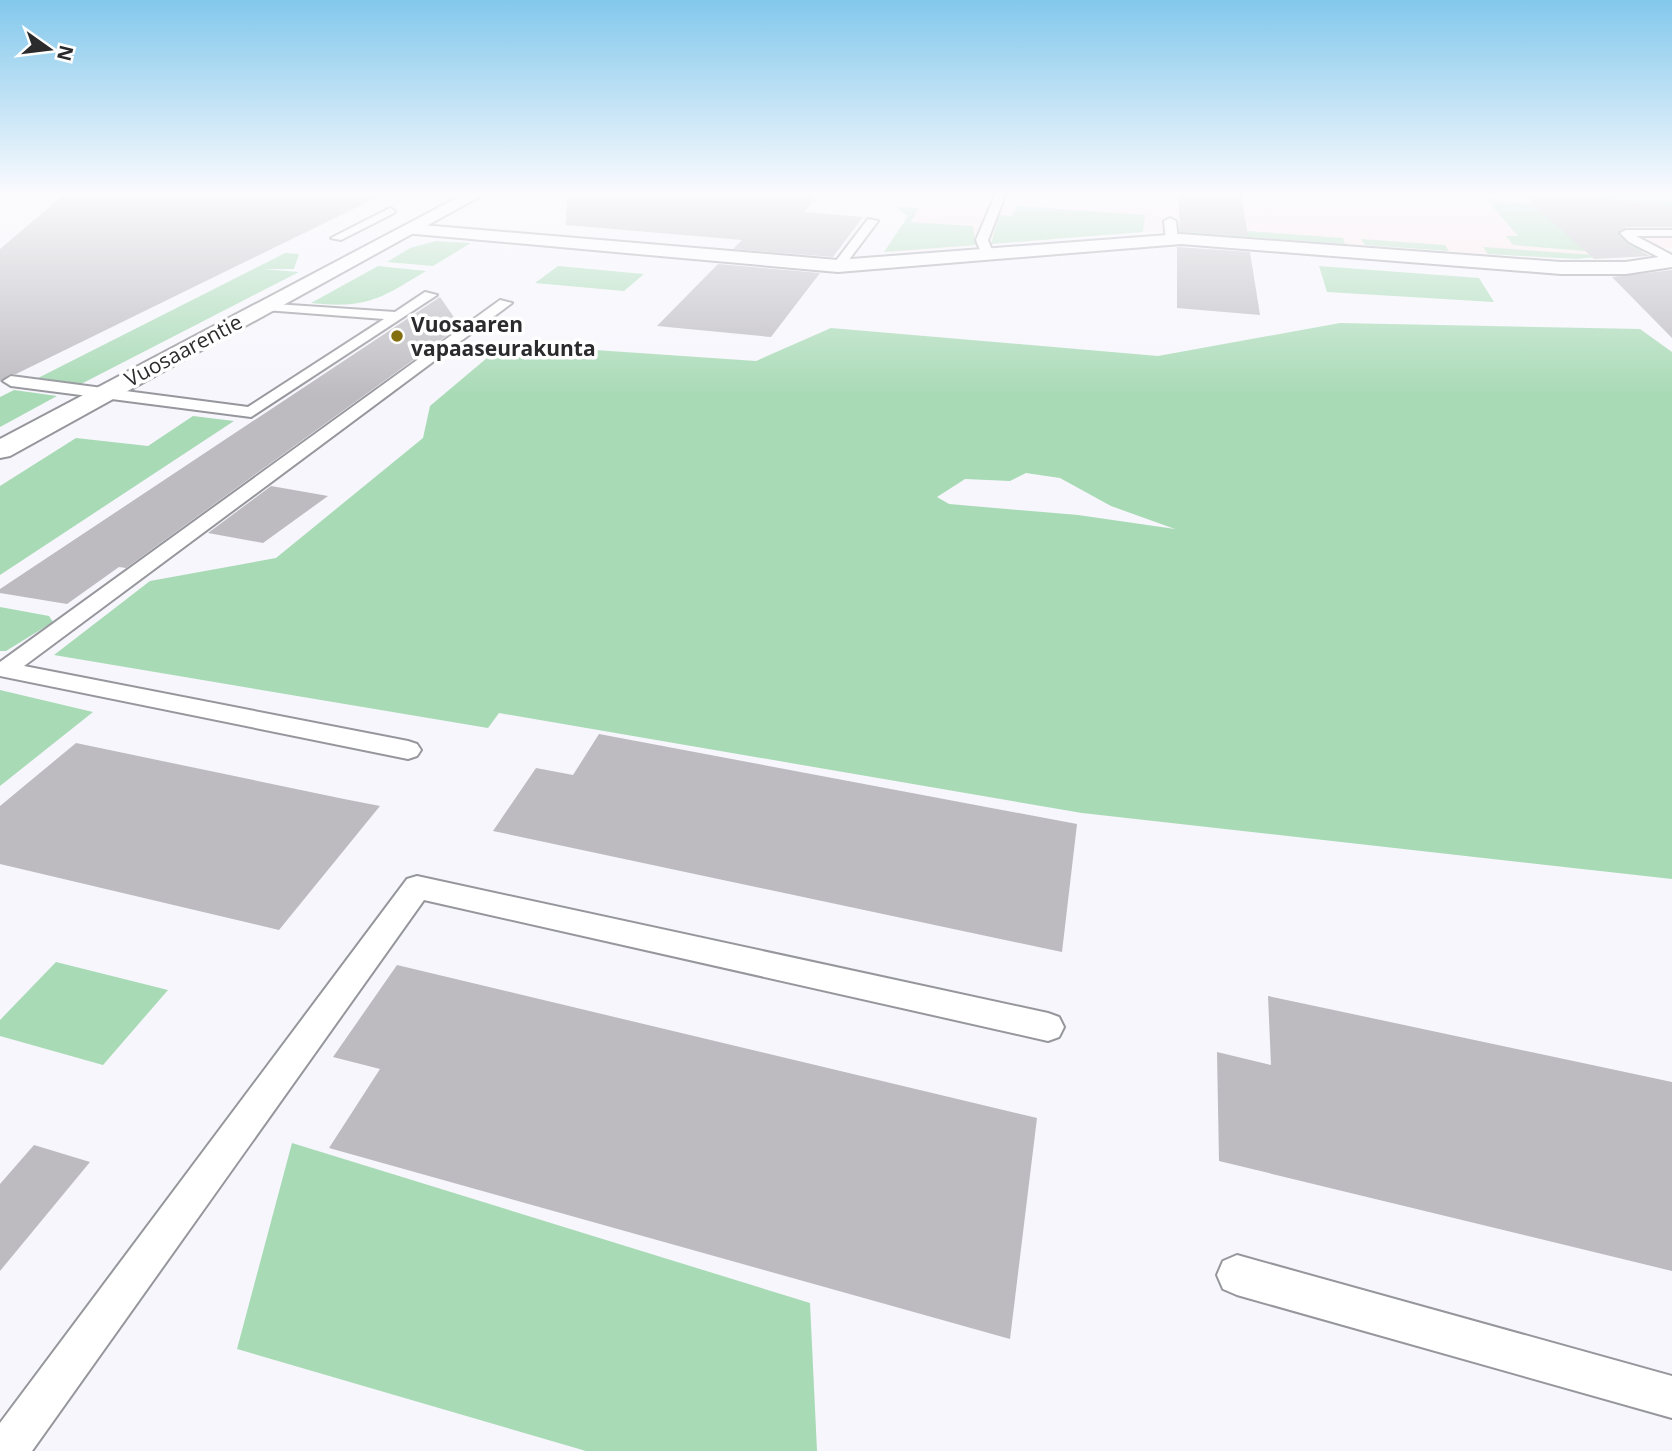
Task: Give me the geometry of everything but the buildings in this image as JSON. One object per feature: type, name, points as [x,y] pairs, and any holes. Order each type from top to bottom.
[{"type":"street","name":"Vuosaarentie","points":[[0,450],[350,261]]},
{"type":"street","points":[[777,261],[838,266],[910,261]]},
{"type":"street","points":[[1498,261],[1586,269],[1626,268],[1672,261]]},
{"type":"lane","points":[[838,266],[842,261]]},
{"type":"lane","points":[[11,381],[251,412],[430,295]]},
{"type":"lane","points":[[2,670],[505,303]]},
{"type":"lane","points":[[265,306],[398,316]]},
{"type":"lane","points":[[2,670],[408,750]]},
{"type":"lane","points":[[6,1451],[417,887],[1048,1027]]},
{"type":"lane","points":[[1237,1275],[1672,1397]]},
{"type":"green space","points":[[270,261],[297,261],[294,269],[263,269],[299,272],[81,384],[38,378]]},
{"type":"green space","points":[[389,261],[442,261],[433,266],[387,262]]},
{"type":"green space","points":[[378,266],[426,271],[372,300],[346,304],[311,303]]},
{"type":"green space","points":[[558,266],[644,274],[624,291],[535,283]]},
{"type":"green space","points":[[1319,266],[1479,278],[1494,302],[1327,292]]},
{"type":"green space","points":[[1340,323],[1640,329],[1672,352],[1672,879],[1082,813],[499,713],[488,728],[54,655],[150,581],[276,558],[423,438],[430,406],[494,352],[595,350],[756,361],[831,328],[1158,356]],"holes":[[[1026,473],[1060,478],[1111,506],[1175,529],[1078,515],[949,504],[937,497],[965,479],[1010,481]]]},
{"type":"green space","points":[[14,390],[57,396],[0,427],[0,397]]},
{"type":"green space","points":[[193,416],[234,421],[0,575],[0,486],[76,438],[148,446]]},
{"type":"green space","points":[[0,607],[49,616],[53,622],[6,651],[0,651]]},
{"type":"green space","points":[[0,690],[93,712],[0,786]]},
{"type":"green space","points":[[56,962],[168,990],[103,1065],[0,1036],[0,1020]]},
{"type":"green space","points":[[292,1143],[810,1303],[817,1451],[586,1451],[237,1349]]},
{"type":"place","name":"Vuosaaren vapaaseurakunta","points":[[397,336]]}]
